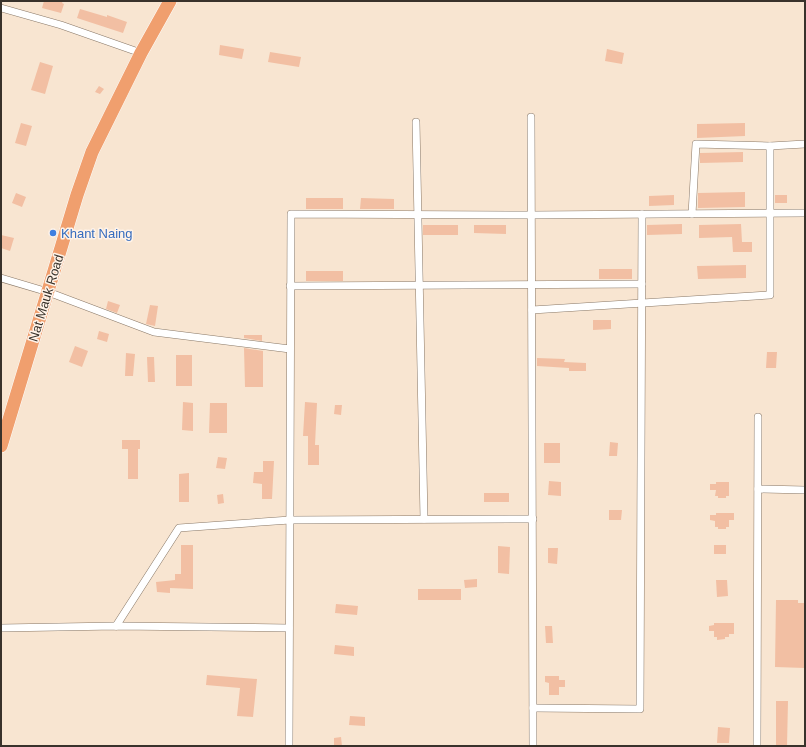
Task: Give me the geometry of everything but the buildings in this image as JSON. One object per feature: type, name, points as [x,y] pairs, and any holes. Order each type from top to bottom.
[{"type":"highway","name":"Nat Mauk Road","points":[[1,446],[5,419],[48,292],[92,152],[141,53],[170,1]]},
{"type":"street","points":[[1,8],[141,53]]},
{"type":"street","points":[[531,117],[533,746]]},
{"type":"street","points":[[416,122],[416,215],[424,520]]},
{"type":"street","points":[[692,214],[696,144],[770,146],[805,144]]},
{"type":"street","points":[[532,310],[770,295],[770,146]]},
{"type":"street","points":[[289,746],[291,214],[531,215],[769,214],[805,212]]},
{"type":"street","points":[[533,708],[640,709],[642,214]]},
{"type":"street","points":[[1,278],[48,292],[154,332],[290,349]]},
{"type":"street","points":[[290,286],[642,284]]},
{"type":"street","points":[[756,746],[758,417]]},
{"type":"street","points":[[758,489],[805,490]]},
{"type":"street","points":[[116,626],[180,528],[290,520],[532,519]]},
{"type":"street","points":[[1,628],[116,626],[289,628]]},
{"type":"place","name":"Khant Naing","points":[[53,233]]}]
